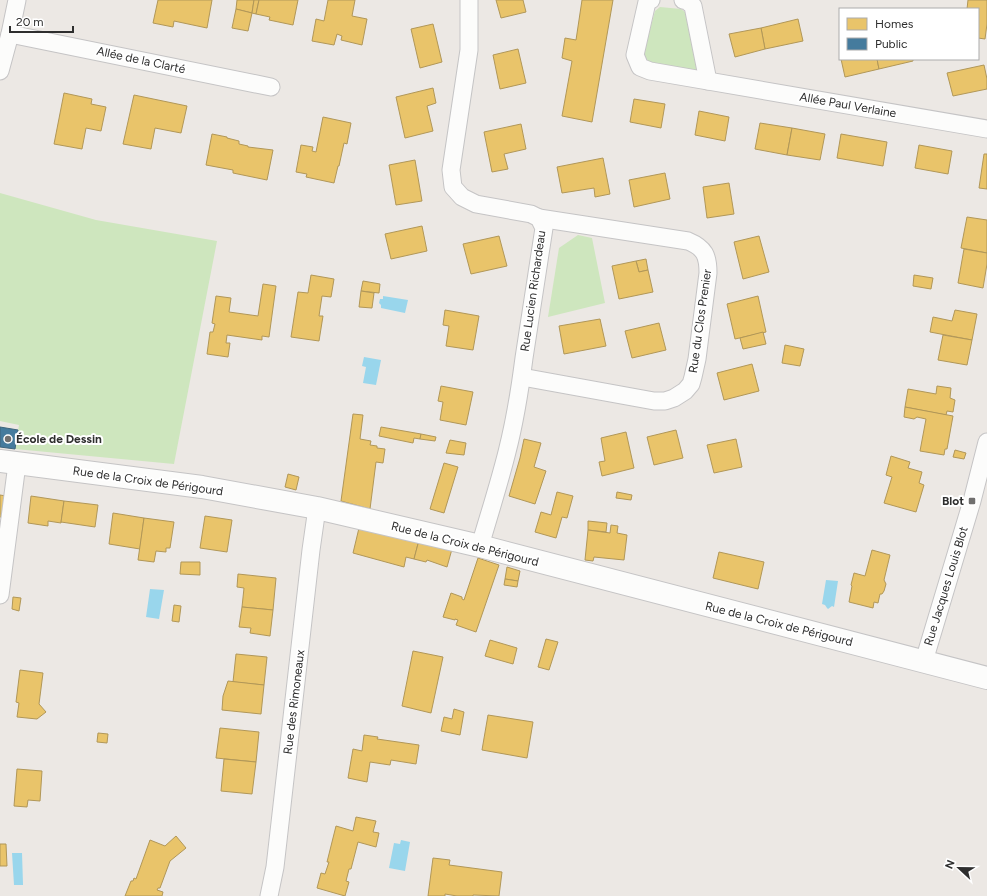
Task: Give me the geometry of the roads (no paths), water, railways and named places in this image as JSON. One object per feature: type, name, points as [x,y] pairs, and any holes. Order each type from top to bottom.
[{"type":"street","points":[[0,71],[17,0]]},
{"type":"street","name":"Rue Lucien Richardeau","points":[[469,0],[469,50],[451,170],[453,187],[462,197],[476,204],[531,214],[539,218],[544,228],[522,377],[507,452],[480,546]]},
{"type":"street","name":"Allée Paul Verlaine","points":[[651,0],[647,2],[635,55],[640,67],[650,71],[987,128]]},
{"type":"street","points":[[683,0],[687,1],[693,6],[708,81]]},
{"type":"street","name":"Allée de la Clarté","points":[[10,34],[272,87]]},
{"type":"street","name":"Rue du Clos Prenier","points":[[522,377],[654,401],[665,401],[674,398],[685,391],[691,384],[693,377],[697,359],[708,273],[708,261],[704,252],[697,245],[688,241],[539,218]]},
{"type":"street","name":"Rue Jacques Louis Blot","points":[[924,661],[972,501],[987,442]]},
{"type":"street","points":[[0,595],[8,463]]},
{"type":"street","name":"Rue de la Croix de Périgourd","points":[[8,463],[202,488],[318,508],[480,546],[987,678]]},
{"type":"street","name":"Rue des Rimoneaux","points":[[269,896],[275,867],[310,558],[318,508]]},
{"type":"water","points":[[383,296],[408,300],[405,313],[381,308],[379,303],[380,299],[383,299]]},
{"type":"water","points":[[364,357],[381,360],[376,385],[363,383],[366,367],[362,366]]},
{"type":"water","points":[[826,580],[838,581],[834,607],[832,606],[828,609],[822,604]]},
{"type":"water","points":[[150,589],[164,590],[159,619],[146,617]]},
{"type":"water","points":[[401,840],[410,842],[405,871],[389,868],[394,843],[400,844]]},
{"type":"water","points":[[12,853],[22,853],[23,885],[14,885]]},
{"type":"place","name":"École de Dessin","points":[[8,439]]},
{"type":"place","name":"Blot","points":[[972,501]]}]
